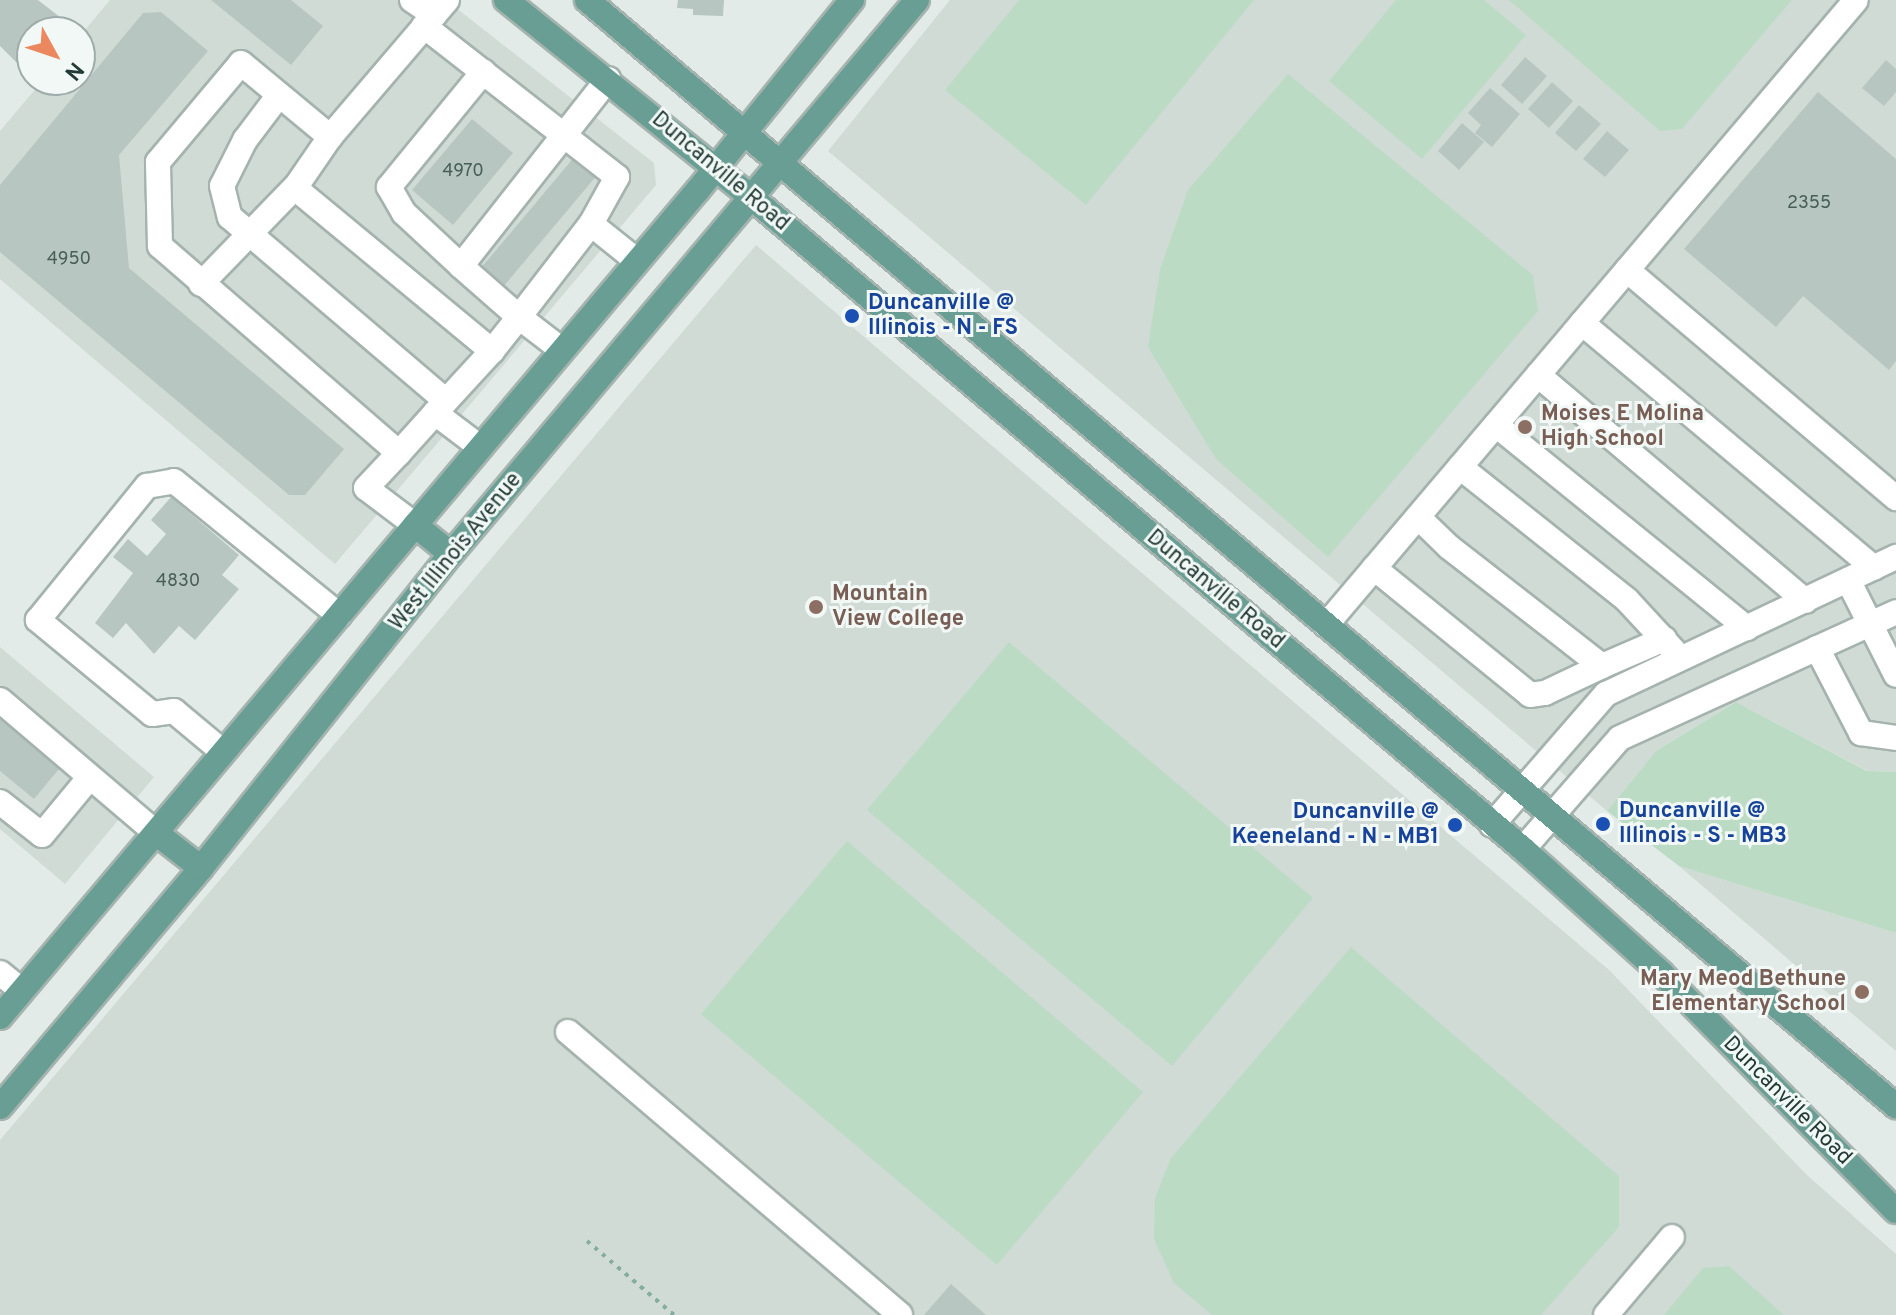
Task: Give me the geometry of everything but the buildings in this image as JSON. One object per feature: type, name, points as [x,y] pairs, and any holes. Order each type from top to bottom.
[{"type":"main road","name":"Duncanville Road","points":[[506,0],[751,197],[1523,849],[1661,973],[1896,1211]]},
{"type":"main road","name":"Duncanville Road","points":[[587,0],[1896,1106]]},
{"type":"main road","points":[[0,1017],[716,168],[852,0]]},
{"type":"main road","name":"West Illinois Avenue","points":[[0,1107],[201,868],[451,554],[917,0]]},
{"type":"main road","points":[[415,525],[451,554]]},
{"type":"main road","points":[[156,833],[201,868]]},
{"type":"street","points":[[412,0],[435,14],[483,72],[617,177],[591,224],[492,351],[366,488],[415,525]]},
{"type":"street","points":[[1326,625],[1856,0]]},
{"type":"street","points":[[201,284],[250,238],[295,187],[330,137],[435,14]]},
{"type":"street","points":[[330,137],[241,63],[158,162],[160,246],[399,453]]},
{"type":"street","points":[[483,72],[389,187],[404,213],[519,317],[562,350]]},
{"type":"street","points":[[461,266],[608,79]]},
{"type":"street","points":[[279,95],[245,140],[222,186],[230,217],[480,447]]},
{"type":"street","points":[[295,187],[492,351]]},
{"type":"street","points":[[591,224],[637,261]]},
{"type":"street","points":[[1627,270],[1896,498]]},
{"type":"street","points":[[1582,323],[1874,568]]},
{"type":"street","points":[[1538,375],[1805,601]]},
{"type":"street","points":[[1496,425],[1747,628]]},
{"type":"street","points":[[1460,467],[1627,600],[1680,659]]},
{"type":"street","points":[[223,752],[174,711],[152,714],[38,620],[147,486],[174,481],[339,615]]},
{"type":"street","points":[[1418,517],[1449,547],[1602,666]]},
{"type":"street","points":[[1492,825],[1606,694],[1896,557]]},
{"type":"street","points":[[1374,568],[1530,695],[1545,693],[1664,639]]},
{"type":"street","points":[[1848,580],[1896,675]]},
{"type":"street","points":[[1523,849],[1620,738],[1896,612]]},
{"type":"street","points":[[1817,648],[1861,733],[1896,738]]},
{"type":"street","points":[[0,700],[156,833]]},
{"type":"street","points":[[0,802],[42,835],[90,777]]},
{"type":"street","points":[[0,973],[22,991]]},
{"type":"street","points":[[568,1032],[900,1315]]},
{"type":"street","points":[[1606,1315],[1672,1237]]},
{"type":"path","points":[[587,1241],[673,1315]]},
{"type":"shaded area","points":[[110,0],[446,0],[654,163],[656,185],[335,564],[0,279],[0,131],[30,96],[96,96],[96,17]]},
{"type":"shaded area","name":"Moises E Molina High School","points":[[950,0],[1896,0],[1896,772],[1868,771],[1736,702],[1656,751],[1607,811],[828,151]]},
{"type":"shaded area","name":"Mountain View College","points":[[756,245],[1609,970],[1807,1175],[1896,1254],[1896,1315],[0,1315],[0,1140]]},
{"type":"shaded area","points":[[0,647],[154,777],[65,884],[0,829]]},
{"type":"shaded area","name":"Mary Meod Bethune Elementary School","points":[[1679,866],[1896,933],[1896,1051]]},
{"type":"green space","points":[[1019,0],[1254,0],[1086,205],[945,90]]},
{"type":"green space","points":[[1396,0],[1484,0],[1526,35],[1422,159],[1329,81]]},
{"type":"green space","points":[[1509,0],[1792,0],[1682,129],[1660,131]]},
{"type":"green space","points":[[1288,74],[1533,275],[1538,311],[1328,557],[1216,459],[1148,347],[1160,269],[1188,190]]},
{"type":"green space","points":[[1009,642],[1313,898],[1172,1066],[867,810]]},
{"type":"green space","points":[[1736,702],[1867,771],[1896,772],[1896,933],[1679,866],[1607,811],[1656,751]]},
{"type":"green space","points":[[847,841],[1143,1092],[997,1265],[701,1014]]},
{"type":"green space","points":[[1351,947],[1619,1176],[1619,1227],[1541,1315],[1212,1315],[1174,1283],[1154,1239],[1155,1198],[1171,1158]]},
{"type":"green space","points":[[1729,1266],[1784,1315],[1664,1315],[1703,1268]]},
{"type":"place","name":"Duncanville @ Illinois - N - FS","points":[[852,316]]},
{"type":"place","name":"Moises E Molina High School","points":[[1525,427]]},
{"type":"place","name":"Mountain View College","points":[[816,607]]},
{"type":"place","name":"Duncanville @ Illinois - S - MB3","points":[[1603,824]]},
{"type":"place","name":"Duncanville @ Keeneland - N - MB1","points":[[1455,825]]},
{"type":"place","name":"Mary Meod Bethune Elementary School","points":[[1862,992]]}]
